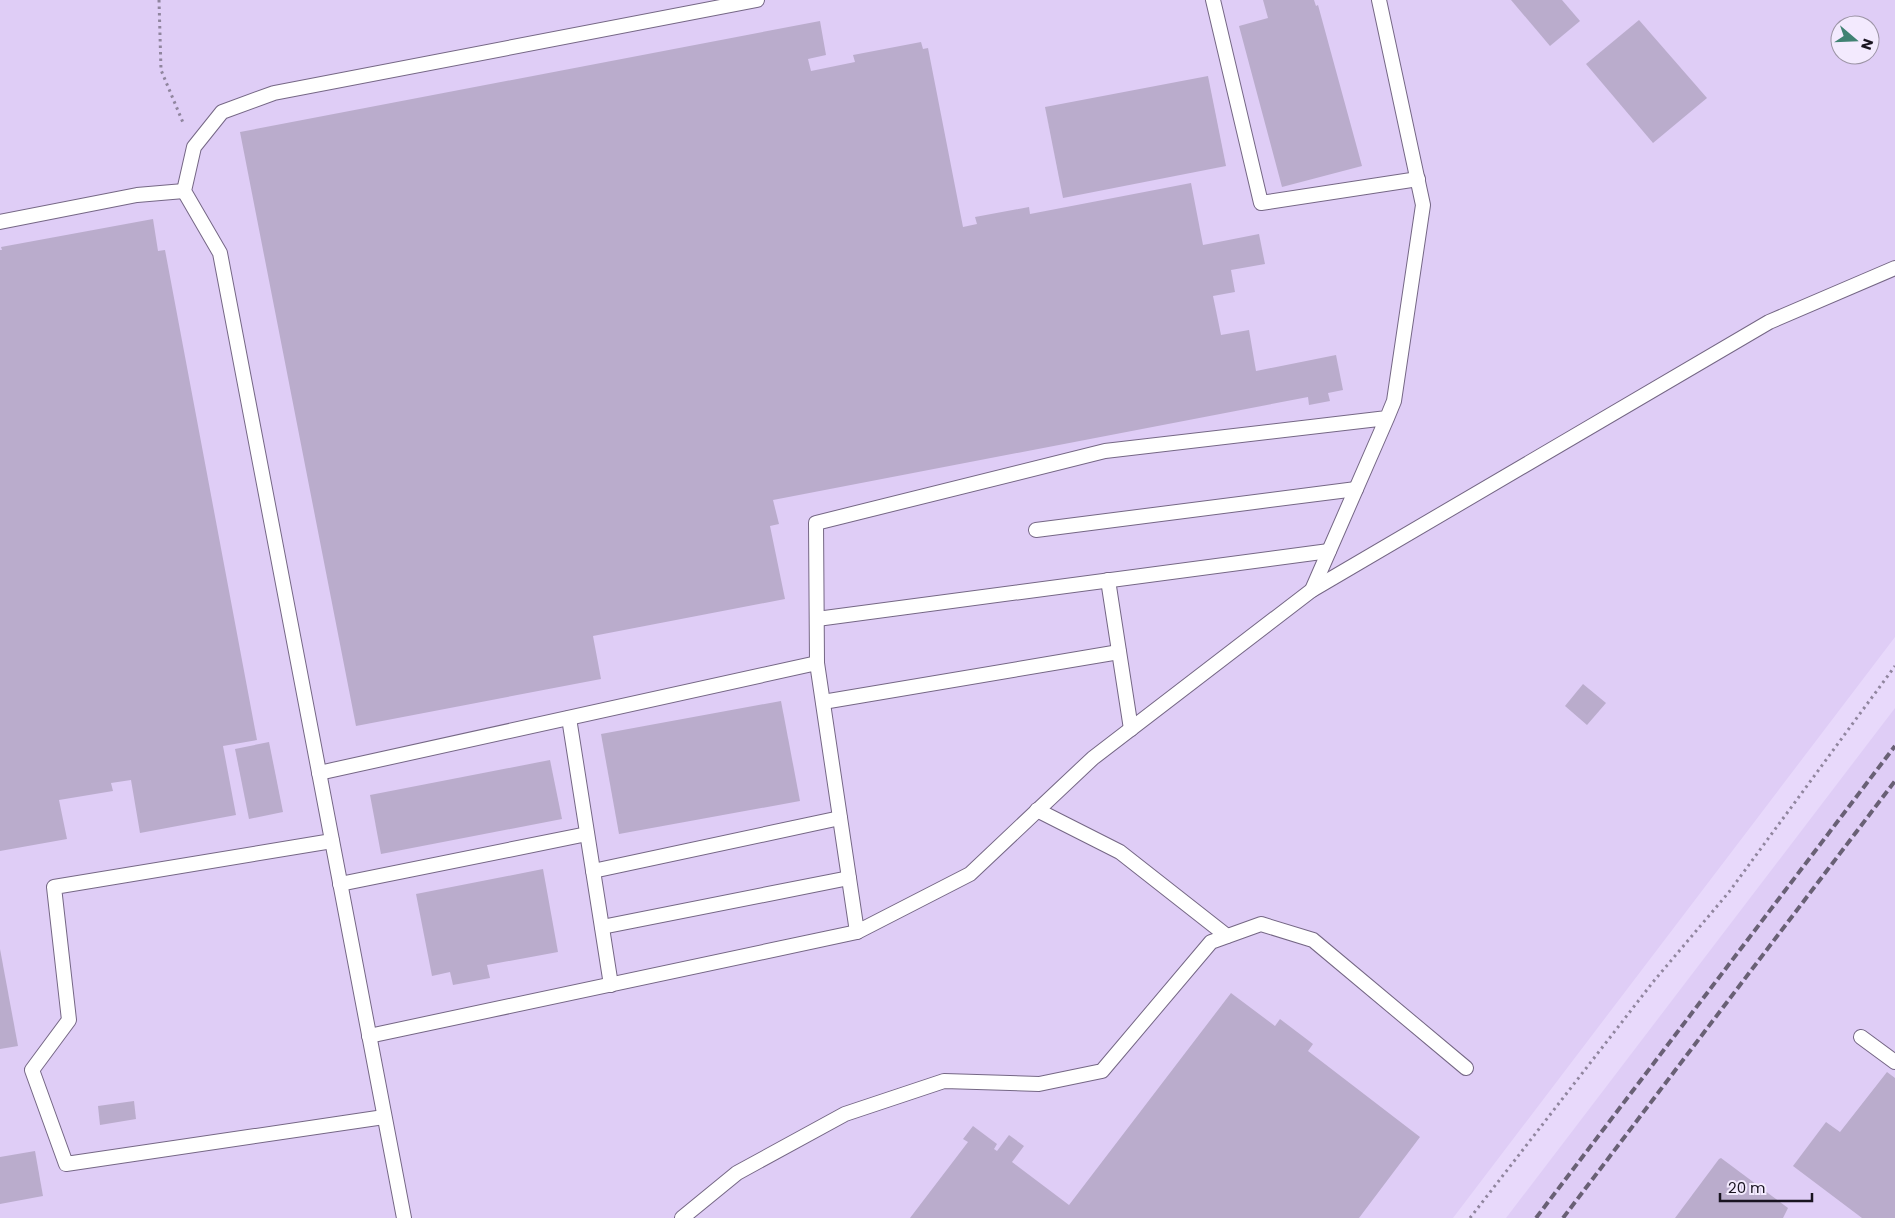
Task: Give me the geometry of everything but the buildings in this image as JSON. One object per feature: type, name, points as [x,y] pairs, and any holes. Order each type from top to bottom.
[{"type":"lane","points":[[690,0],[705,10]]},
{"type":"lane","points":[[404,1218],[220,253],[184,191],[194,147],[222,112],[274,93],[757,0]]},
{"type":"lane","points":[[1213,0],[1261,203],[1418,179]]},
{"type":"lane","points":[[1312,590],[1394,401],[1423,205],[1379,0]]},
{"type":"lane","points":[[0,222],[137,195],[184,191]]},
{"type":"lane","points":[[369,1036],[857,932],[970,874],[1093,758],[1312,590],[1769,322],[1895,268]]},
{"type":"lane","points":[[857,932],[818,663],[816,523],[1106,451],[1387,418]]},
{"type":"lane","points":[[1036,530],[1356,489]]},
{"type":"lane","points":[[817,619],[1329,551]]},
{"type":"lane","points":[[1108,580],[1131,729]]},
{"type":"lane","points":[[823,702],[1119,652]]},
{"type":"lane","points":[[319,773],[818,663]]},
{"type":"lane","points":[[569,718],[611,985]]},
{"type":"lane","points":[[1037,810],[1120,852],[1227,936]]},
{"type":"lane","points":[[593,871],[840,818]]},
{"type":"lane","points":[[340,884],[587,834]]},
{"type":"lane","points":[[332,841],[54,887],[69,1020],[32,1070],[66,1164],[384,1117]]},
{"type":"lane","points":[[602,927],[849,878]]},
{"type":"lane","points":[[682,1218],[737,1173],[845,1114],[944,1081],[1039,1084],[1102,1071],[1210,942],[1261,924],[1313,940],[1466,1068]]},
{"type":"lane","points":[[1861,1037],[1895,1062]]},
{"type":"path","points":[[159,0],[161,70],[194,147]]},
{"type":"path","points":[[1470,1218],[1653,982],[1729,892],[1895,666]]},
{"type":"shaded area","points":[[0,0],[1895,0],[1895,637],[1453,1218],[0,1218]]},
{"type":"shaded area","points":[[1895,708],[1895,1218],[1506,1218]]},
{"type":"railway","points":[[1536,1218],[1895,746]]},
{"type":"railway","points":[[1563,1218],[1895,781]]}]
